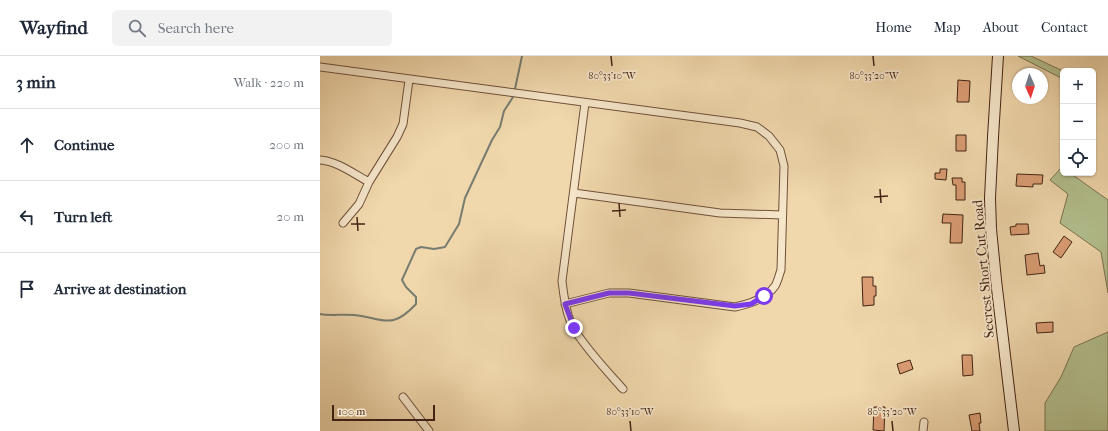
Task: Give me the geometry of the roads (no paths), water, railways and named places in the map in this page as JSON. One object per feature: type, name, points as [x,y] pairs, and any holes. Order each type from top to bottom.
[{"type":"main road","name":"Secrest Short Cut Road","points":[[998,56],[991,178],[991,229],[1014,431]]},
{"type":"street","points":[[320,68],[740,123],[757,127],[769,136],[780,150],[784,166],[781,270],[775,286],[764,296],[751,304],[735,306],[629,293],[609,293],[565,304]]},
{"type":"street","points":[[343,223],[359,204],[369,182],[397,137],[403,124],[409,80]]},
{"type":"street","points":[[585,103],[562,281],[565,304],[574,328],[598,360],[623,389]]},
{"type":"street","points":[[320,160],[325,160],[343,167],[369,182]]},
{"type":"street","points":[[574,193],[720,213],[782,215]]},
{"type":"street","points":[[403,397],[429,431]]},
{"type":"street","points":[[923,431],[924,422]]},
{"type":"waterway","points":[[515,89],[522,56]]},
{"type":"waterway","points":[[320,314],[364,316],[387,321],[400,318],[416,304],[416,297],[406,287],[402,280],[416,249],[421,247],[434,249],[445,247],[459,224],[465,198],[492,140],[500,127],[504,111],[513,97]]}]
